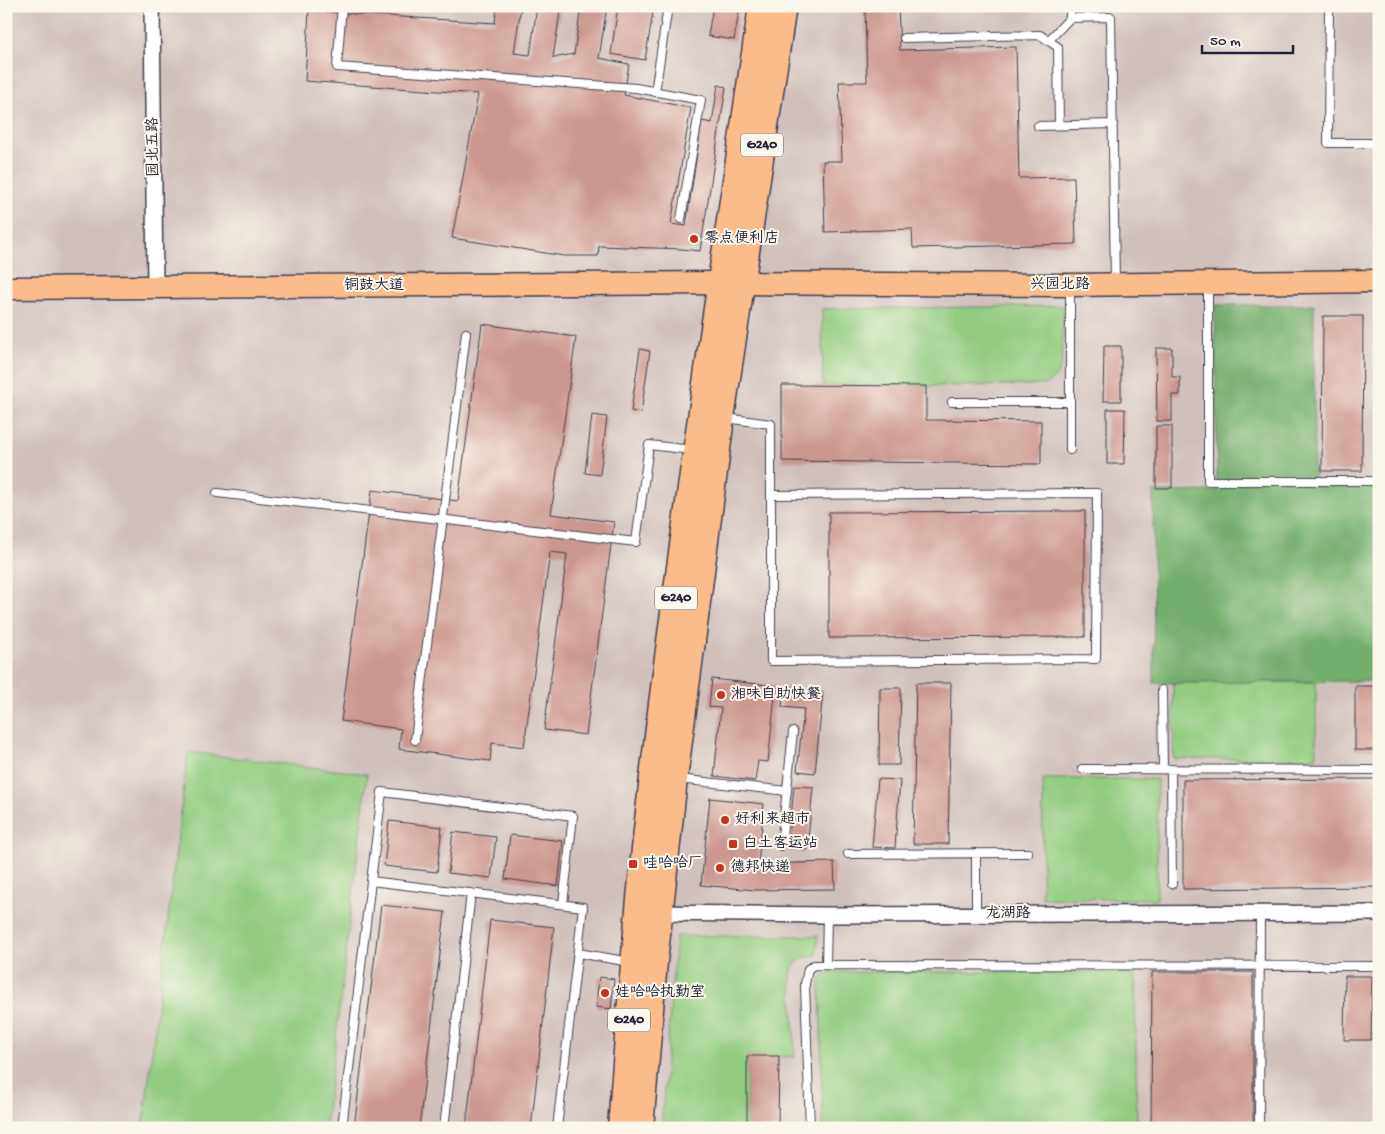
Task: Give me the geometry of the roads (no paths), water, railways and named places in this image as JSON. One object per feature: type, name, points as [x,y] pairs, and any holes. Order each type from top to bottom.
[{"type":"highway","name":"G240","points":[[621,1128],[633,963],[649,913],[674,779],[720,418],[731,284],[762,6]]},
{"type":"highway","name":"G240","points":[[640,1128],[649,913],[652,778],[695,450],[731,284],[783,6]]},
{"type":"main road","name":"兴园北路","points":[[731,284],[1070,285],[1379,281]]},
{"type":"main road","name":"铜鼓大道","points":[[6,288],[731,284]]},
{"type":"street","name":"园北五路","points":[[152,6],[155,288]]},
{"type":"street","name":"龙湖路","points":[[649,913],[828,915],[1260,915],[1379,913]]},
{"type":"lane","points":[[342,6],[337,67],[636,88],[701,100],[681,219]]},
{"type":"lane","points":[[655,92],[668,6]]},
{"type":"lane","points":[[1050,40],[1070,18],[1070,6]]},
{"type":"lane","points":[[1329,6],[1328,143],[1379,143]]},
{"type":"lane","points":[[1070,18],[1111,17],[1116,284]]},
{"type":"lane","points":[[904,38],[1040,35],[1050,40],[1058,47],[1059,125]]},
{"type":"lane","points":[[1038,126],[1113,124]]},
{"type":"lane","points":[[1208,283],[1208,481],[1379,481]]},
{"type":"lane","points":[[1070,285],[1070,450]]},
{"type":"lane","points":[[415,740],[466,333]]},
{"type":"lane","points":[[952,402],[1070,402]]},
{"type":"lane","points":[[720,418],[771,424],[771,495],[771,661],[1096,658],[1097,493],[771,495]]},
{"type":"lane","points":[[217,493],[636,542],[649,445],[695,450]]},
{"type":"lane","points":[[1162,690],[1162,769]]},
{"type":"lane","points":[[781,846],[793,732]]},
{"type":"lane","points":[[1082,769],[1379,770]]},
{"type":"lane","points":[[1171,769],[1172,884]]},
{"type":"lane","points":[[674,779],[787,791]]},
{"type":"lane","points":[[342,1128],[382,792],[573,816],[562,904]]},
{"type":"lane","points":[[976,853],[976,914]]},
{"type":"lane","points":[[848,854],[1028,853]]},
{"type":"lane","points":[[371,881],[583,907],[557,1128]]},
{"type":"lane","points":[[444,1128],[471,893]]},
{"type":"lane","points":[[826,965],[828,915]]},
{"type":"lane","points":[[1259,1128],[1260,915]]},
{"type":"lane","points":[[578,953],[633,963]]},
{"type":"lane","points":[[810,1128],[805,977],[810,966],[1374,966]]},
{"type":"place","name":"零点便利店","points":[[694,239]]},
{"type":"place","name":"湘味自助快餐","points":[[721,695]]},
{"type":"place","name":"好利来超市","points":[[725,820]]},
{"type":"place","name":"白土客运站","points":[[733,844]]},
{"type":"place","name":"哇哈哈厂","points":[[633,864]]},
{"type":"place","name":"德邦快递","points":[[720,868]]},
{"type":"place","name":"娃哈哈执勤室","points":[[605,993]]}]
